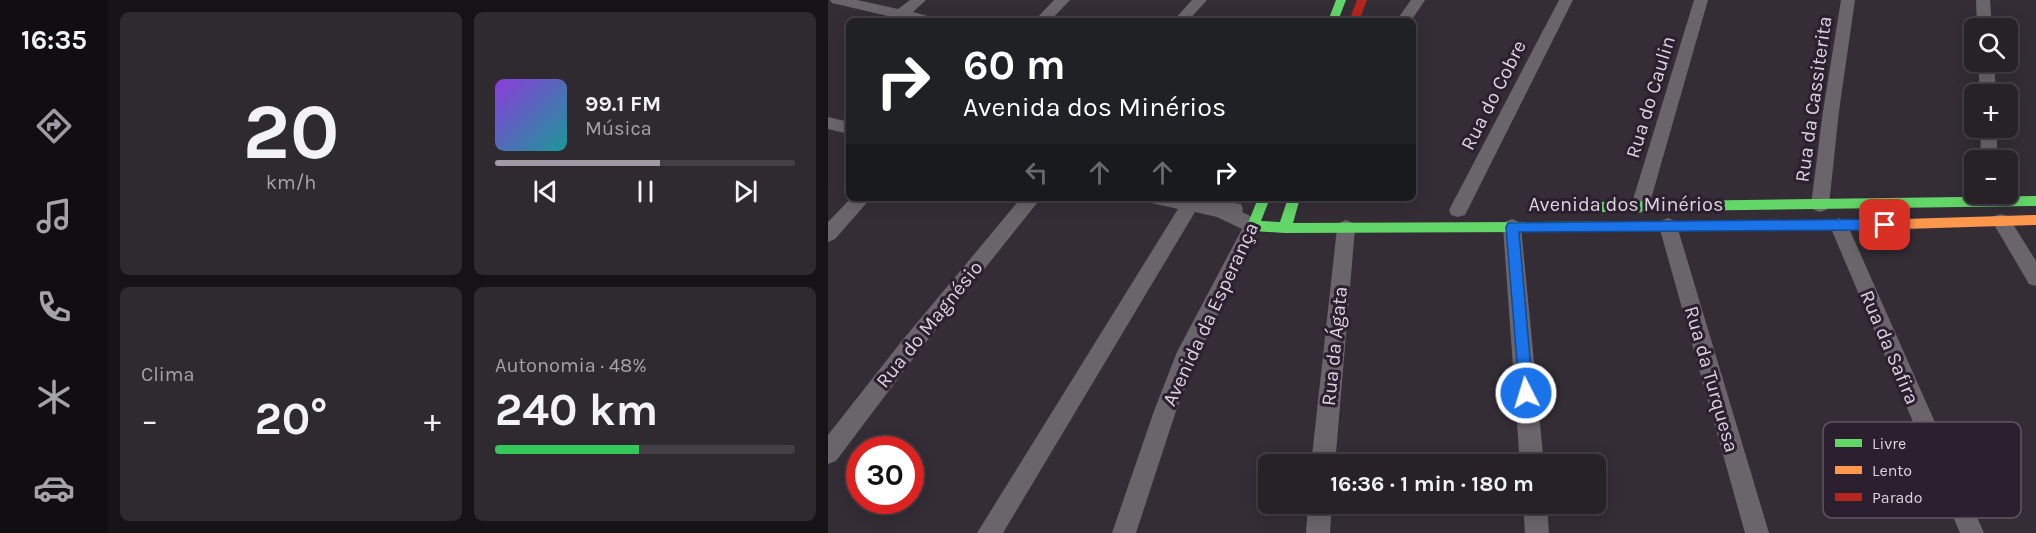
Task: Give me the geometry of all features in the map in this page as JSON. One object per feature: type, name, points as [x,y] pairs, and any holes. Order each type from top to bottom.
[{"type":"street","points":[[837,0],[918,18]]},
{"type":"street","points":[[901,14],[919,0]]},
{"type":"street","points":[[1044,18],[1063,0]]},
{"type":"street","points":[[1183,18],[1200,0]]},
{"type":"street","points":[[1334,18],[1341,0]]},
{"type":"street","points":[[1355,18],[1362,0]]},
{"type":"street","points":[[1404,18],[1418,0]]},
{"type":"street","name":"Rua do Cobre","points":[[1458,210],[1566,0]]},
{"type":"street","name":"Rua do Caulin","points":[[1640,206],[1701,0]]},
{"type":"street","name":"Rua da Cassiterita","points":[[1820,205],[1831,111],[1848,0]]},
{"type":"street","points":[[1983,0],[1984,18]]},
{"type":"street","points":[[828,123],[846,127]]},
{"type":"street","name":"Avenida dos Minérios","points":[[1584,207],[1820,205],[1964,198]]},
{"type":"street","name":"Avenida dos Minérios","points":[[2018,199],[2036,201]]},
{"type":"street","points":[[828,234],[859,201]]},
{"type":"street","name":"Rua do Magnésio","points":[[828,453],[908,349],[1030,201]]},
{"type":"street","name":"Avenida dos Minérios","points":[[1171,201],[1221,210],[1277,208],[1285,228],[1839,226],[2036,220]]},
{"type":"street","points":[[989,533],[1190,205]]},
{"type":"street","name":"Avenida da Esperança","points":[[1277,208],[1285,228]]},
{"type":"street","name":"Avenida da Esperança","points":[[1124,533],[1165,411],[1188,352],[1277,208]]},
{"type":"street","points":[[2001,221],[2036,278]]},
{"type":"street","name":"Rua da Turquesa","points":[[1668,226],[1756,533]]},
{"type":"street","name":"Rua da Safira","points":[[1839,226],[1924,422]]},
{"type":"street","points":[[1512,227],[1531,454]]},
{"type":"street","name":"Rua da Ágata","points":[[1324,454],[1346,228]]},
{"type":"street","points":[[1318,533],[1319,514]]},
{"type":"street","points":[[1536,514],[1537,533]]},
{"type":"street","name":"Rua da Safira","points":[[1966,518],[1972,533]]},
{"type":"traffic: fast","points":[[1334,18],[1341,0]]},
{"type":"traffic: fast","points":[[1263,201],[1253,226],[1285,228],[1715,226]]},
{"type":"traffic: fast","points":[[1285,228],[1293,201]]},
{"type":"traffic: fast","points":[[1600,207],[2036,201]]},
{"type":"traffic: slow","points":[[1715,226],[1839,226],[2036,220]]},
{"type":"traffic: jam","points":[[1355,18],[1362,0]]},
{"type":"route","points":[[1526,393],[1512,227],[1885,225]]}]
